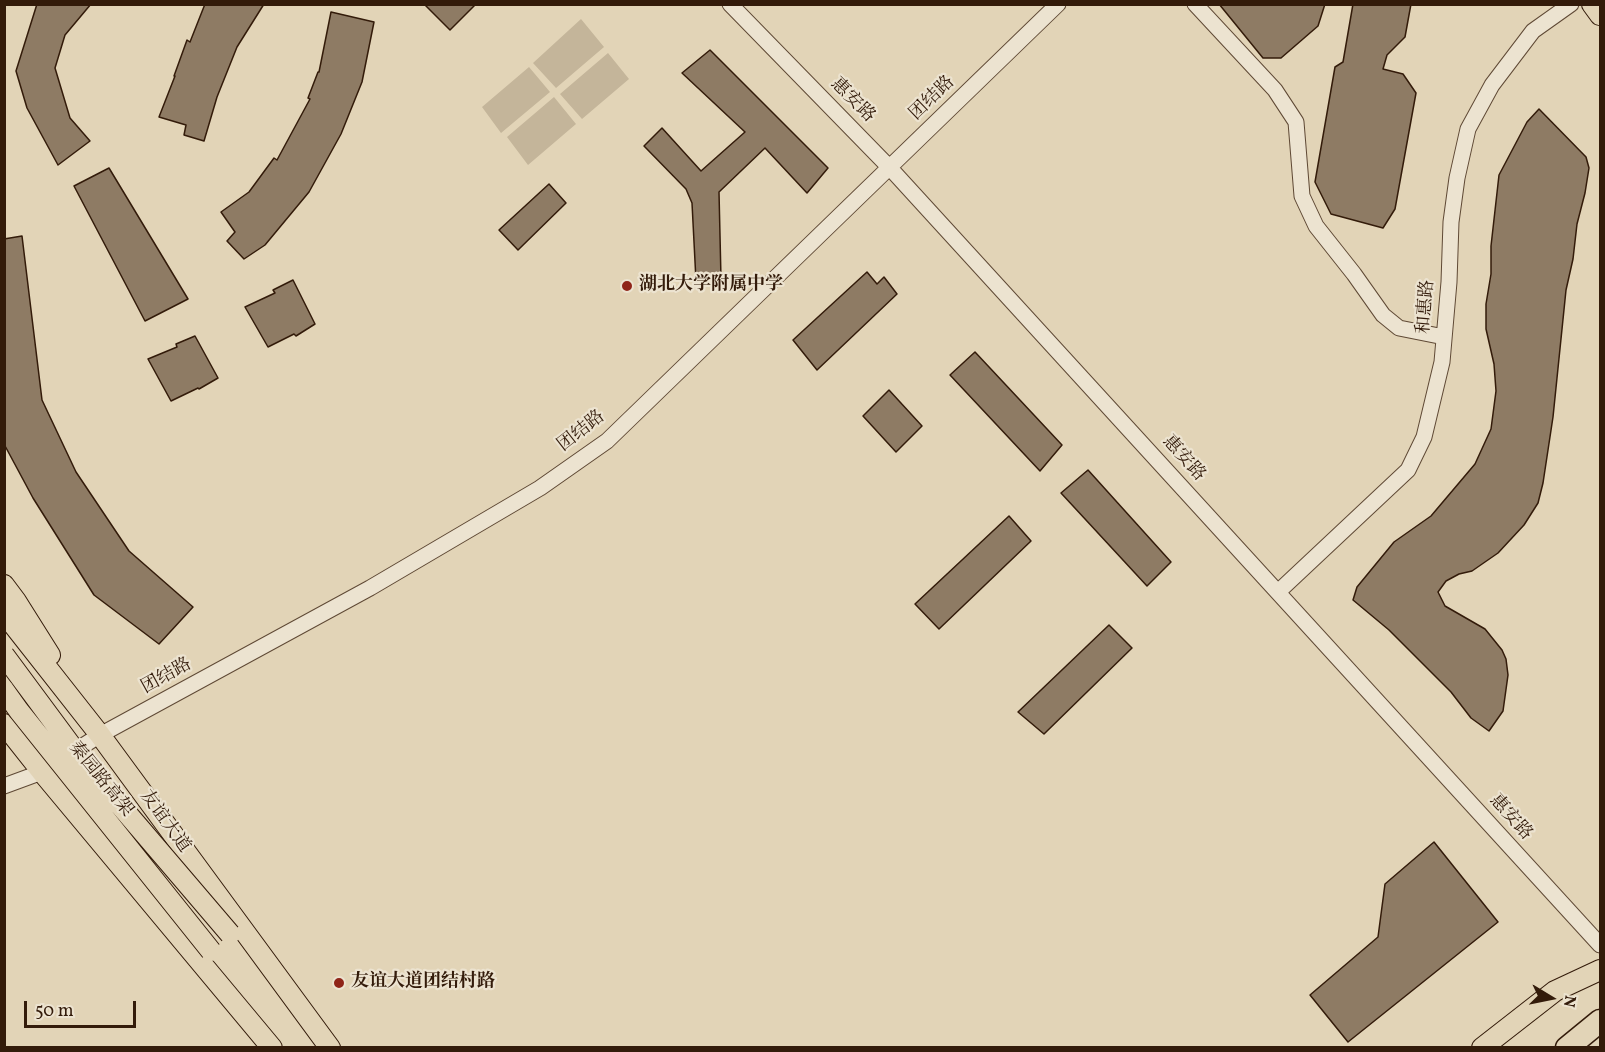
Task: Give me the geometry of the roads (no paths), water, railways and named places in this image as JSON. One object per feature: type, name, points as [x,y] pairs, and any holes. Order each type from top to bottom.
[{"type":"highway","points":[[1567,1047],[1599,1022]]},
{"type":"main road","points":[[1592,4],[1600,15]]},
{"type":"main road","points":[[4,585],[45,645],[72,701]]},
{"type":"main road","name":"友谊大道","points":[[4,613],[100,735],[326,1043]]},
{"type":"main road","name":"秦园路高架","points":[[4,655],[84,763],[230,934],[278,978]]},
{"type":"main road","name":"秦园路高架","points":[[4,690],[212,951],[237,1006]]},
{"type":"main road","points":[[4,724],[272,1047]]},
{"type":"main road","points":[[1482,1047],[1555,991],[1600,969]]},
{"type":"street","name":"惠安路","points":[[730,4],[890,168],[1600,945]]},
{"type":"street","name":"团结路","points":[[4,786],[42,772],[100,735],[370,588],[540,488],[607,441],[1058,4]]},
{"type":"street","points":[[1195,4],[1275,90],[1296,122],[1302,196],[1316,226],[1354,273],[1383,315],[1399,328],[1444,337]]},
{"type":"street","name":"和惠路","points":[[1278,592],[1408,470],[1424,436],[1442,362],[1449,282],[1451,222],[1457,178],[1468,129],[1492,85],[1533,31],[1571,4]]},
{"type":"place","name":"湖北大学附属中学","points":[[627,286]]},
{"type":"place","name":"友谊大道团结村路","points":[[339,983]]}]
